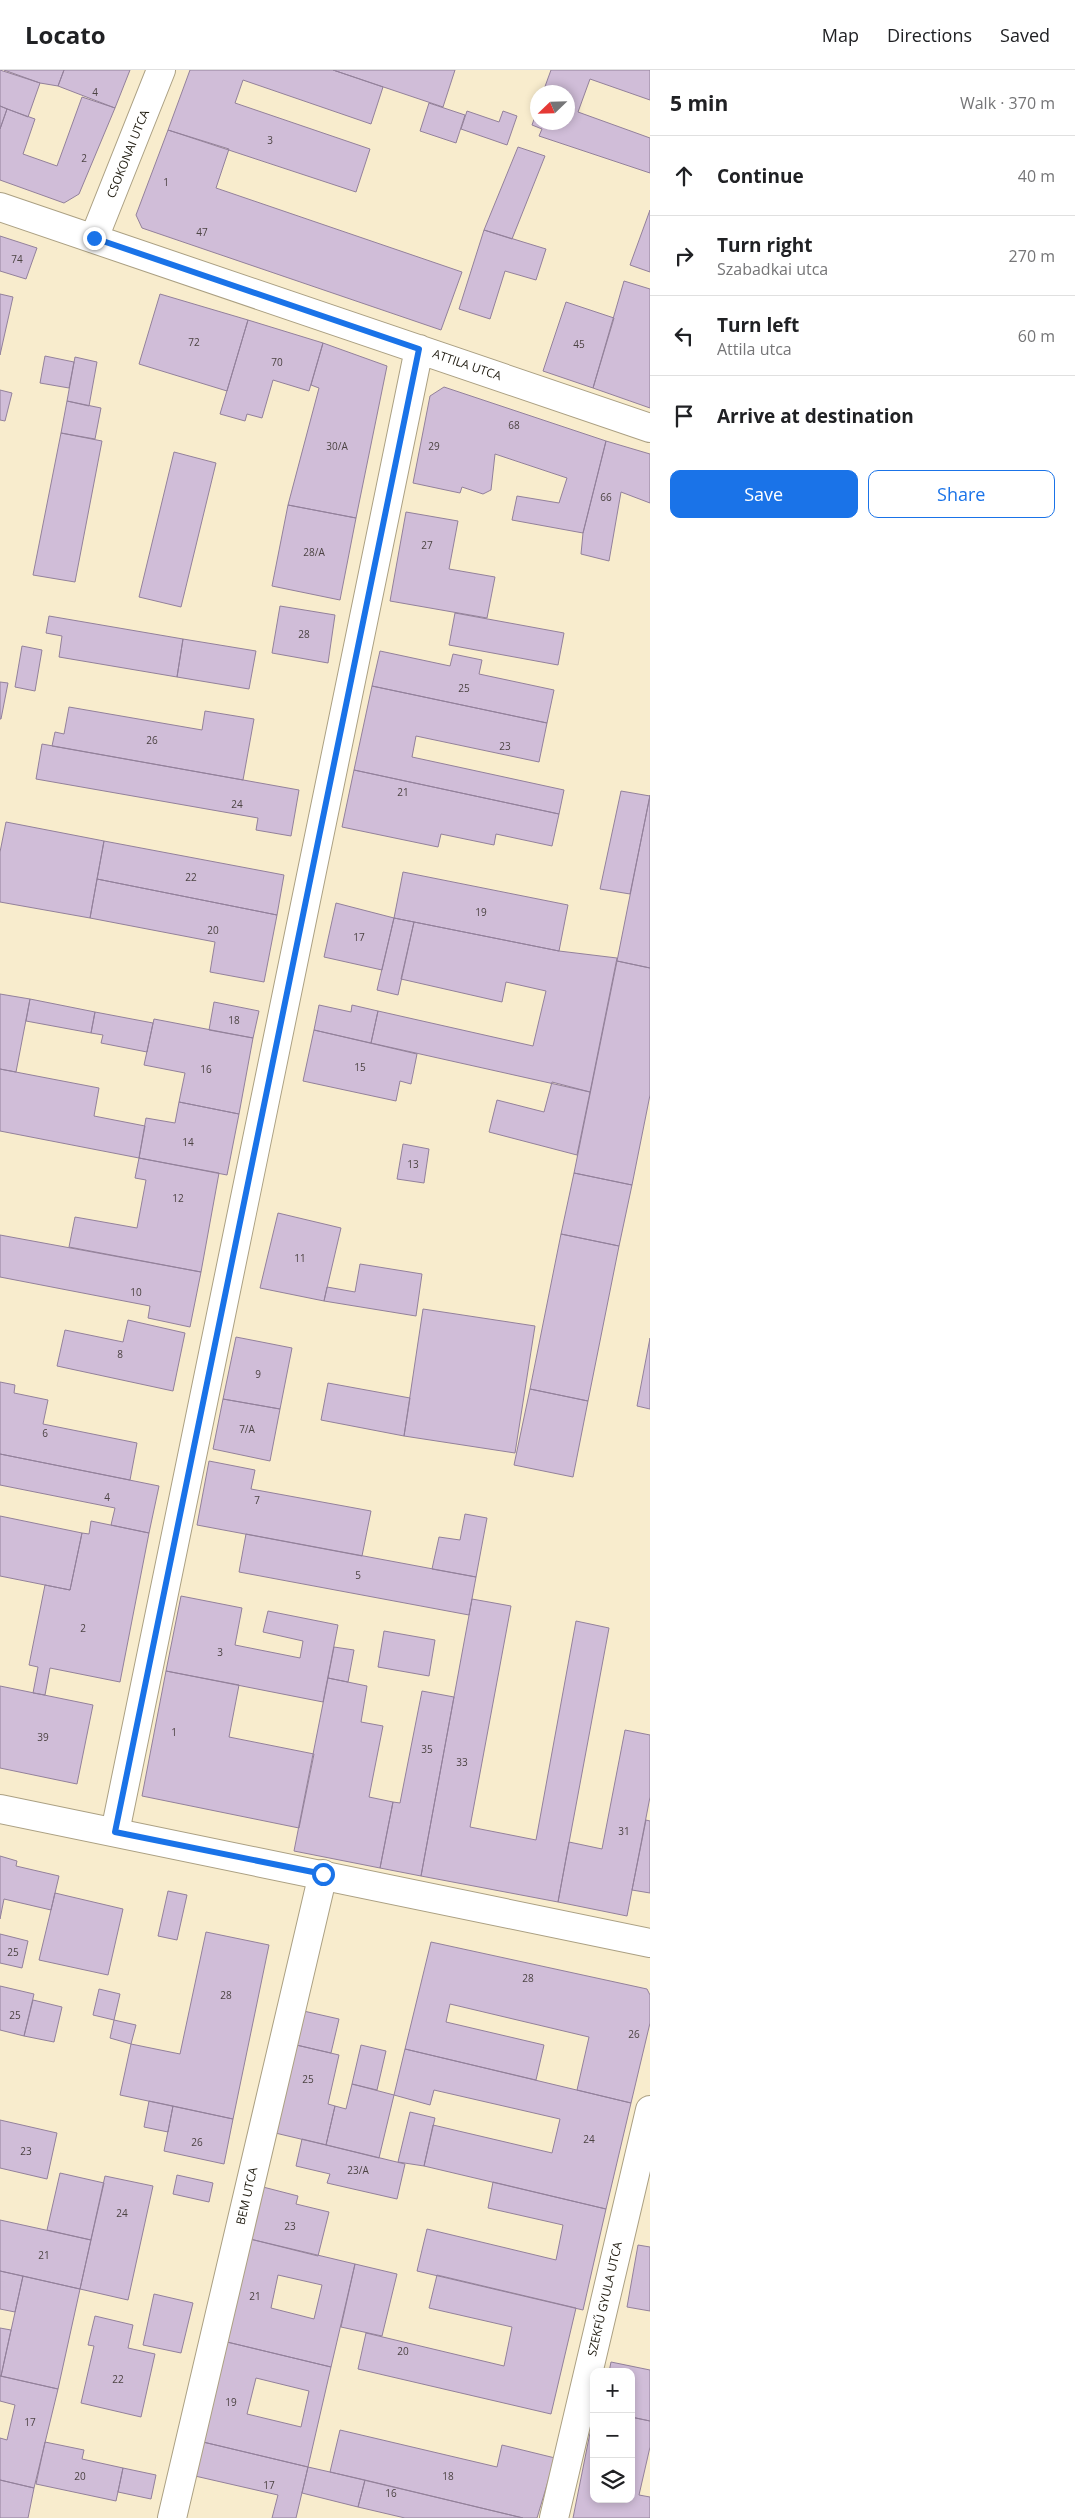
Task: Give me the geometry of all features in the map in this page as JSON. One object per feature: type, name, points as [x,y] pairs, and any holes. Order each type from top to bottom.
[{"type":"street","name":"CSOKONAI UTCA","points":[[94,238],[161,70]]},
{"type":"street","name":"ATTILA UTCA","points":[[0,207],[650,428]]},
{"type":"street","points":[[115,1832],[419,349]]},
{"type":"street","points":[[0,1809],[323,1874],[650,1943]]},
{"type":"street","name":"BEM UTCA","points":[[172,2518],[323,1874]]},
{"type":"street","name":"SZEKFŰ GYULA UTCA","points":[[554,2518],[650,2110]]},
{"type":"building","points":[[0,70],[40,83],[28,117],[0,106]]},
{"type":"building","points":[[4,70],[64,70],[58,86],[40,83]]},
{"type":"building","points":[[64,70],[130,70],[115,108],[58,86]]},
{"type":"building","points":[[190,70],[333,70],[383,87],[371,124],[243,80],[235,103],[370,149],[356,192],[168,130]]},
{"type":"building","points":[[333,70],[455,70],[443,107]]},
{"type":"building","points":[[551,70],[650,70],[650,100],[590,79],[578,112],[650,138],[650,173],[539,136],[542,130],[575,130],[575,85],[546,85]]},
{"type":"building","points":[[82,97],[115,108],[79,194],[64,203],[0,180],[0,129],[7,109],[35,119],[23,154],[57,166]]},
{"type":"building","points":[[429,103],[465,115],[456,143],[420,131]]},
{"type":"building","points":[[0,106],[7,109],[0,129]]},
{"type":"building","points":[[467,111],[499,122],[503,111],[517,116],[507,145],[461,129]]},
{"type":"building","points":[[168,130],[229,149],[216,188],[462,272],[441,330],[142,228],[136,215]]},
{"type":"building","points":[[518,147],[545,156],[512,239],[484,230]]},
{"type":"building","points":[[650,210],[650,272],[630,265]]},
{"type":"building","points":[[484,230],[546,249],[536,280],[505,271],[490,319],[459,309]]},
{"type":"building","points":[[0,236],[37,248],[26,279],[0,271]]},
{"type":"building","points":[[624,281],[650,289],[650,408],[593,388]]},
{"type":"building","points":[[0,294],[13,297],[0,355]]},
{"type":"building","points":[[160,294],[248,320],[227,391],[139,364]]},
{"type":"building","points":[[566,302],[614,318],[593,388],[543,371]]},
{"type":"building","points":[[248,320],[323,343],[309,391],[273,380],[262,418],[247,414],[245,421],[220,414]]},
{"type":"building","points":[[323,343],[387,366],[356,518],[288,505],[319,388],[311,385]]},
{"type":"building","points":[[45,356],[74,362],[69,388],[40,383]]},
{"type":"building","points":[[75,357],[97,362],[89,406],[67,401]]},
{"type":"building","points":[[444,387],[606,441],[583,533],[512,520],[517,496],[559,503],[567,478],[495,454],[491,490],[483,494],[462,487],[460,493],[413,483],[430,396]]},
{"type":"building","points":[[0,390],[12,393],[5,421],[0,420]]},
{"type":"building","points":[[67,401],[101,408],[95,439],[61,433]]},
{"type":"building","points":[[61,433],[102,441],[75,582],[33,575]]},
{"type":"building","points":[[606,441],[650,454],[650,503],[621,492],[609,561],[581,554],[583,533]]},
{"type":"building","points":[[174,452],[216,463],[181,607],[139,597]]},
{"type":"building","points":[[288,505],[356,518],[340,600],[272,586]]},
{"type":"building","points":[[406,512],[458,521],[449,569],[495,577],[487,618],[390,601]]},
{"type":"building","points":[[280,606],[335,615],[328,663],[272,653]]},
{"type":"building","points":[[455,613],[564,633],[558,665],[449,645]]},
{"type":"building","points":[[49,616],[183,639],[177,677],[59,657],[62,636],[46,633]]},
{"type":"building","points":[[183,639],[256,651],[249,689],[177,677]]},
{"type":"building","points":[[22,646],[42,650],[35,691],[15,687]]},
{"type":"building","points":[[380,651],[450,666],[453,654],[482,660],[479,674],[554,690],[547,723],[372,686]]},
{"type":"building","points":[[0,682],[8,683],[1,719],[0,719]]},
{"type":"building","points":[[372,686],[547,723],[539,762],[416,736],[412,757],[564,790],[559,814],[354,770]]},
{"type":"building","points":[[69,707],[202,730],[205,711],[254,719],[243,780],[52,746],[55,732],[64,734]]},
{"type":"building","points":[[42,744],[299,790],[291,836],[256,830],[258,818],[36,779]]},
{"type":"building","points":[[354,770],[559,814],[552,846],[496,834],[494,845],[441,834],[438,847],[342,827]]},
{"type":"building","points":[[621,791],[650,796],[630,894],[600,889]]},
{"type":"building","points":[[650,795],[650,968],[617,961]]},
{"type":"building","points":[[6,822],[104,841],[90,918],[0,902],[0,852]]},
{"type":"building","points":[[104,841],[284,875],[277,915],[97,879]]},
{"type":"building","points":[[403,872],[568,905],[559,951],[394,918]]},
{"type":"building","points":[[97,879],[277,915],[264,982],[210,972],[215,942],[90,918]]},
{"type":"building","points":[[336,903],[394,918],[382,970],[324,957]]},
{"type":"building","points":[[394,918],[414,922],[398,995],[377,990]]},
{"type":"building","points":[[414,922],[559,951],[617,958],[590,1092],[371,1043],[378,1011],[533,1046],[546,991],[506,982],[502,1002],[401,979]]},
{"type":"building","points":[[617,961],[650,968],[650,1095],[632,1185],[574,1173]]},
{"type":"building","points":[[0,994],[30,999],[16,1072],[0,1069]]},
{"type":"building","points":[[30,999],[95,1012],[91,1033],[26,1021]]},
{"type":"building","points":[[214,1002],[259,1011],[253,1038],[209,1030]]},
{"type":"building","points":[[319,1005],[351,1012],[352,1005],[378,1011],[371,1043],[314,1030]]},
{"type":"building","points":[[95,1012],[153,1023],[147,1052],[101,1043],[103,1035],[91,1033]]},
{"type":"building","points":[[154,1019],[253,1038],[239,1114],[179,1102],[185,1073],[144,1065]]},
{"type":"building","points":[[314,1030],[417,1054],[411,1084],[400,1081],[396,1101],[303,1081]]},
{"type":"building","points":[[0,1069],[99,1088],[94,1116],[145,1126],[139,1158],[0,1131]]},
{"type":"building","points":[[552,1082],[590,1092],[577,1155],[489,1132],[497,1100],[544,1112]]},
{"type":"building","points":[[179,1102],[239,1114],[227,1175],[139,1158],[146,1118],[175,1123]]},
{"type":"building","points":[[403,1144],[429,1149],[424,1183],[397,1179]]},
{"type":"building","points":[[139,1158],[219,1173],[201,1272],[69,1247],[75,1217],[137,1228],[146,1180],[135,1178]]},
{"type":"building","points":[[574,1173],[632,1185],[619,1246],[561,1234]]},
{"type":"building","points":[[278,1213],[341,1228],[324,1301],[260,1288]]},
{"type":"building","points":[[561,1234],[619,1246],[588,1401],[530,1389]]},
{"type":"building","points":[[0,1235],[201,1272],[190,1327],[148,1318],[150,1306],[0,1277]]},
{"type":"building","points":[[360,1264],[422,1274],[416,1316],[324,1301],[327,1287],[355,1292]]},
{"type":"building","points":[[423,1309],[535,1326],[515,1453],[404,1436]]},
{"type":"building","points":[[128,1320],[185,1333],[173,1391],[57,1366],[65,1330],[123,1342]]},
{"type":"building","points":[[236,1337],[292,1348],[280,1409],[223,1399]]},
{"type":"building","points":[[650,1338],[650,1409],[637,1406]]},
{"type":"building","points":[[0,1382],[15,1385],[14,1393],[48,1400],[43,1424],[137,1443],[130,1480],[0,1454]]},
{"type":"building","points":[[328,1383],[410,1398],[404,1436],[321,1420]]},
{"type":"building","points":[[530,1389],[588,1401],[573,1477],[514,1465]]},
{"type":"building","points":[[223,1399],[280,1409],[270,1461],[213,1449]]},
{"type":"building","points":[[0,1454],[159,1486],[149,1533],[111,1525],[115,1508],[0,1485]]},
{"type":"building","points":[[209,1461],[255,1470],[251,1489],[371,1511],[362,1556],[197,1525]]},
{"type":"building","points":[[465,1514],[487,1518],[476,1577],[432,1569],[439,1537],[460,1540]]},
{"type":"building","points":[[0,1516],[82,1533],[70,1590],[0,1576]]},
{"type":"building","points":[[91,1521],[149,1533],[120,1682],[50,1668],[45,1695],[33,1693],[38,1667],[29,1665],[45,1585],[70,1590],[82,1533],[89,1534]]},
{"type":"building","points":[[246,1534],[476,1577],[469,1615],[239,1572]]},
{"type":"building","points":[[181,1596],[242,1608],[235,1645],[300,1658],[303,1641],[263,1632],[268,1611],[338,1625],[323,1702],[166,1671]]},
{"type":"building","points":[[472,1599],[511,1606],[470,1827],[536,1840],[576,1621],[609,1628],[558,1902],[421,1876]]},
{"type":"building","points":[[384,1631],[435,1640],[429,1676],[378,1667]]},
{"type":"building","points":[[334,1647],[354,1650],[348,1682],[328,1678]]},
{"type":"building","points":[[166,1671],[239,1685],[229,1737],[314,1754],[299,1828],[142,1796]]},
{"type":"building","points":[[328,1678],[367,1686],[361,1722],[383,1726],[369,1797],[393,1802],[380,1868],[294,1851]]},
{"type":"building","points":[[0,1686],[93,1705],[77,1784],[0,1768]]},
{"type":"building","points":[[422,1691],[454,1697],[421,1876],[380,1868],[393,1802],[400,1803]]},
{"type":"building","points":[[625,1730],[650,1735],[650,1797],[627,1916],[558,1902],[569,1842],[602,1849]]},
{"type":"building","points":[[646,1820],[650,1821],[650,1893],[632,1890]]},
{"type":"building","points":[[0,1856],[17,1861],[16,1866],[59,1876],[51,1910],[4,1899],[0,1919]]},
{"type":"building","points":[[168,1891],[187,1895],[177,1940],[158,1936]]},
{"type":"building","points":[[55,1893],[123,1909],[108,1975],[39,1960]]},
{"type":"building","points":[[206,1932],[269,1945],[233,2119],[120,2095],[131,2044],[180,2054]]},
{"type":"building","points":[[0,1934],[28,1941],[22,1968],[0,1963]]},
{"type":"building","points":[[431,1942],[647,1989],[650,1995],[650,2023],[631,2103],[577,2090],[589,2037],[450,2004],[446,2022],[544,2045],[536,2080],[405,2049]]},
{"type":"building","points":[[0,1986],[34,1994],[24,2036],[0,2030]]},
{"type":"building","points":[[99,1989],[120,1994],[114,2020],[93,2015]]},
{"type":"building","points":[[33,2000],[62,2007],[54,2042],[24,2036]]},
{"type":"building","points":[[299,2010],[339,2019],[331,2053],[292,2044]]},
{"type":"building","points":[[114,2020],[136,2025],[131,2044],[110,2038]]},
{"type":"building","points":[[292,2044],[339,2055],[328,2104],[335,2106],[326,2145],[271,2132]]},
{"type":"building","points":[[361,2045],[386,2051],[377,2090],[352,2084]]},
{"type":"building","points":[[405,2049],[631,2103],[606,2209],[424,2166],[433,2125],[552,2153],[560,2119],[434,2090],[430,2105],[394,2095]]},
{"type":"building","points":[[352,2084],[394,2095],[379,2158],[326,2145],[335,2106],[346,2109]]},
{"type":"building","points":[[149,2101],[173,2106],[168,2132],[144,2127]]},
{"type":"building","points":[[173,2106],[233,2119],[224,2164],[164,2151]]},
{"type":"building","points":[[410,2112],[435,2118],[424,2166],[398,2162]]},
{"type":"building","points":[[0,2120],[57,2133],[47,2179],[0,2168]]},
{"type":"building","points":[[302,2139],[405,2164],[397,2199],[327,2183],[330,2174],[296,2166]]},
{"type":"building","points":[[60,2173],[104,2183],[91,2240],[47,2230]]},
{"type":"building","points":[[177,2175],[213,2183],[209,2202],[173,2194]]},
{"type":"building","points":[[105,2176],[153,2186],[128,2300],[80,2289]]},
{"type":"building","points":[[493,2182],[606,2209],[583,2310],[417,2271],[427,2229],[556,2260],[563,2225],[488,2208]]},
{"type":"building","points":[[263,2187],[298,2196],[296,2204],[329,2212],[318,2256],[250,2239]]},
{"type":"building","points":[[0,2220],[91,2240],[80,2289],[0,2271]]},
{"type":"building","points":[[250,2239],[355,2264],[331,2367],[227,2342]],"holes":[[[278,2275],[322,2285],[314,2319],[271,2308]]]},
{"type":"building","points":[[638,2245],[650,2247],[650,2311],[627,2307]]},
{"type":"building","points":[[355,2264],[397,2274],[382,2336],[341,2327]]},
{"type":"building","points":[[0,2271],[23,2276],[15,2312],[0,2309]]},
{"type":"building","points":[[437,2275],[576,2308],[551,2414],[358,2369],[366,2333],[504,2366],[512,2327],[429,2308]]},
{"type":"building","points":[[23,2276],[80,2289],[58,2389],[1,2376]]},
{"type":"building","points":[[154,2294],[193,2303],[181,2353],[143,2345]]},
{"type":"building","points":[[95,2316],[133,2325],[128,2348],[155,2354],[141,2417],[81,2403],[94,2346],[88,2345]]},
{"type":"building","points":[[0,2328],[11,2330],[1,2376],[0,2376]]},
{"type":"building","points":[[227,2342],[331,2367],[308,2467],[203,2442]],"holes":[[[256,2378],[309,2391],[301,2427],[247,2414]]]},
{"type":"building","points":[[611,2362],[650,2370],[650,2421],[635,2418],[635,2368],[610,2368]]},
{"type":"building","points":[[0,2376],[58,2389],[34,2488],[0,2480],[0,2438],[7,2440],[15,2405],[0,2401]]},
{"type":"building","points":[[635,2418],[650,2421],[650,2447],[639,2495],[650,2497],[650,2518],[573,2518],[590,2433],[590,2503],[635,2503]]},
{"type":"building","points":[[340,2430],[497,2467],[502,2445],[555,2458],[537,2518],[523,2518],[330,2472]]},
{"type":"building","points":[[45,2442],[84,2450],[82,2459],[123,2468],[116,2501],[36,2484]]},
{"type":"building","points":[[203,2442],[308,2467],[296,2518],[272,2518],[278,2495],[195,2476]]},
{"type":"building","points":[[308,2467],[365,2480],[358,2507],[302,2493]]},
{"type":"building","points":[[123,2468],[156,2475],[151,2499],[118,2492]]},
{"type":"building","points":[[0,2480],[34,2488],[28,2518],[0,2518]]},
{"type":"building","points":[[365,2480],[523,2518],[405,2518],[358,2507]]},
{"type":"route","points":[[94,238],[419,349],[115,1832],[323,1874]]}]
